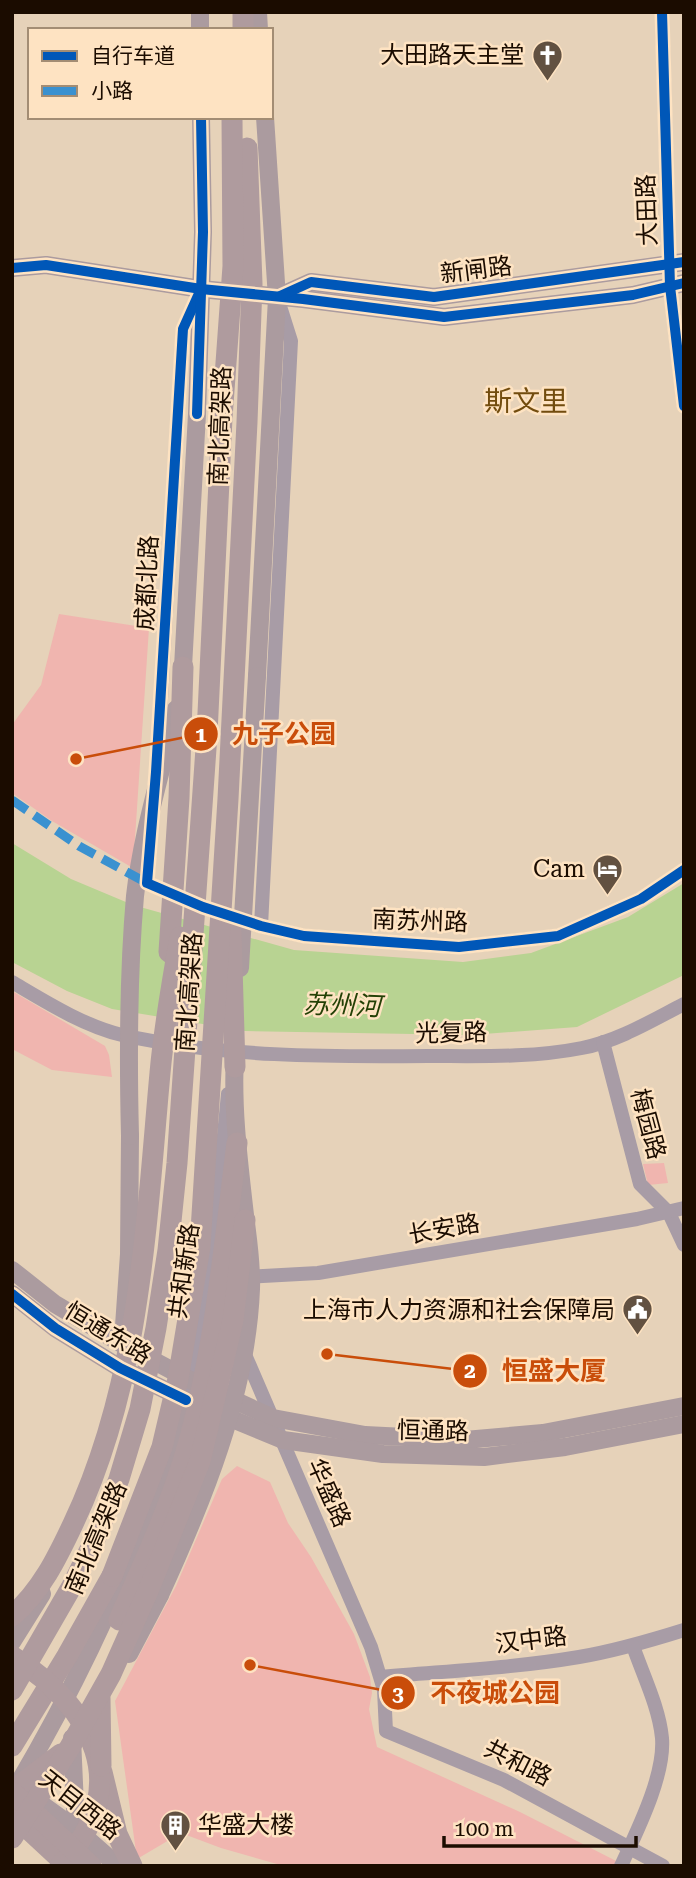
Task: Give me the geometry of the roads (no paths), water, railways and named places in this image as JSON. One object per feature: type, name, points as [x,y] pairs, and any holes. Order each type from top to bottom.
[{"type":"highway","name":"南北高架路","points":[[12,1690],[44,1638],[96,1537],[119,1479],[140,1409],[156,1328],[177,1163],[202,796],[233,267],[232,119]]},
{"type":"highway","name":"南北高架路","points":[[12,1746],[112,1576],[162,1447],[178,1379],[200,1247],[228,799],[247,422],[252,284],[246,119]]},
{"type":"highway","points":[[12,1616],[28,1602],[45,1579],[63,1546],[99,1466],[119,1396],[146,1242],[166,1036],[183,667]]},
{"type":"highway","points":[[166,1036],[202,796]]},
{"type":"highway","points":[[228,799],[233,1059]]},
{"type":"highway","points":[[60,1866],[85,1835],[94,1814],[101,1789],[99,1730],[104,1662],[158,1526],[188,1442],[203,1385],[216,1316],[237,1143]]},
{"type":"highway","points":[[12,1838],[111,1674],[153,1579],[200,1461],[233,1320],[246,1220]]},
{"type":"highway","points":[[13,1643],[72,1706],[86,1725],[101,1766],[117,1834],[132,1866]]},
{"type":"highway","points":[[71,1741],[13,1789],[91,1866]]},
{"type":"highway","points":[[12,1814],[68,1866]]},
{"type":"main road","name":"成都北路","points":[[120,1368],[125,1346],[129,1254],[128,1037],[135,895],[183,667],[197,414],[203,232],[201,119]]},
{"type":"main road","points":[[76,1829],[71,1741],[138,1639],[186,1537],[214,1465],[236,1388],[248,1329],[251,1254],[237,1143],[233,1059],[277,298],[265,119]]},
{"type":"main road","name":"新闸路","points":[[277,298],[312,282],[434,297],[677,263]]},
{"type":"main road","name":"新闸路","points":[[12,268],[46,265],[201,289],[444,317],[633,295],[677,285]]},
{"type":"main road","name":"恒通东路","points":[[12,1270],[55,1304],[125,1346],[190,1380]]},
{"type":"main road","name":"恒通东路","points":[[12,1294],[55,1328],[120,1368],[186,1400]]},
{"type":"main road","points":[[13,1643],[48,1584],[84,1505],[97,1468],[120,1368]]},
{"type":"main road","name":"恒通路","points":[[190,1380],[273,1418],[365,1435],[424,1439],[474,1439],[542,1433],[684,1406]]},
{"type":"main road","name":"恒通路","points":[[186,1400],[283,1440],[393,1455],[494,1456],[565,1447],[684,1424]]},
{"type":"main road","name":"共和新路","points":[[13,1789],[59,1715],[123,1581],[147,1522],[186,1400]]},
{"type":"main road","name":"天目西路","points":[[13,1789],[76,1829],[118,1866]]},
{"type":"main road","points":[[12,1826],[54,1866]]},
{"type":"street","name":"大田路","points":[[662,12],[684,406]]},
{"type":"street","name":"成都北路","points":[[147,883],[183,329],[201,289]]},
{"type":"street","points":[[261,926],[291,341],[277,298]]},
{"type":"street","name":"南苏州路","points":[[147,883],[203,907],[261,926],[304,936],[459,947],[558,936],[641,899],[684,870]]},
{"type":"street","name":"光复路","points":[[12,982],[96,1026],[121,1034],[166,1036],[233,1059],[467,1056],[581,1048],[603,1042],[684,1004]]},
{"type":"street","name":"共和新路","points":[[125,1346],[138,1320],[149,1252],[160,1148],[166,1036]]},
{"type":"street","name":"梅园路","points":[[603,1042],[640,1184],[669,1213],[684,1245]]},
{"type":"street","name":"共和新路","points":[[186,1400],[210,1279],[233,1059]]},
{"type":"street","name":"长安路","points":[[210,1279],[318,1273],[669,1213],[684,1208]]},
{"type":"street","name":"华盛路","points":[[210,1279],[283,1440],[371,1647],[381,1677],[386,1731]]},
{"type":"street","name":"汉中路","points":[[381,1677],[542,1662],[633,1646],[684,1630]]},
{"type":"street","points":[[621,1866],[657,1780],[662,1741],[633,1646]]},
{"type":"street","name":"共和路","points":[[386,1731],[496,1776],[663,1866]]},
{"type":"water","name":"苏州河","points":[[12,843],[71,879],[133,905],[294,950],[463,962],[531,953],[628,917],[684,883],[684,975],[577,1027],[471,1035],[245,1031],[112,1009],[67,991],[12,962]]},
{"type":"place","name":"大田路天主堂","points":[[547,82]]},
{"type":"place","name":"九子公园","points":[[76,759]]},
{"type":"place","name":"Cam","points":[[608,896]]},
{"type":"place","name":"上海市人力资源和社会保障局","points":[[638,1337]]},
{"type":"place","name":"恒盛大厦","points":[[327,1354]]},
{"type":"place","name":"不夜城公园","points":[[250,1665]]},
{"type":"place","name":"华盛大楼","points":[[175,1852]]},
{"type":"district","name":"斯文里","points":[[526,401]]}]
